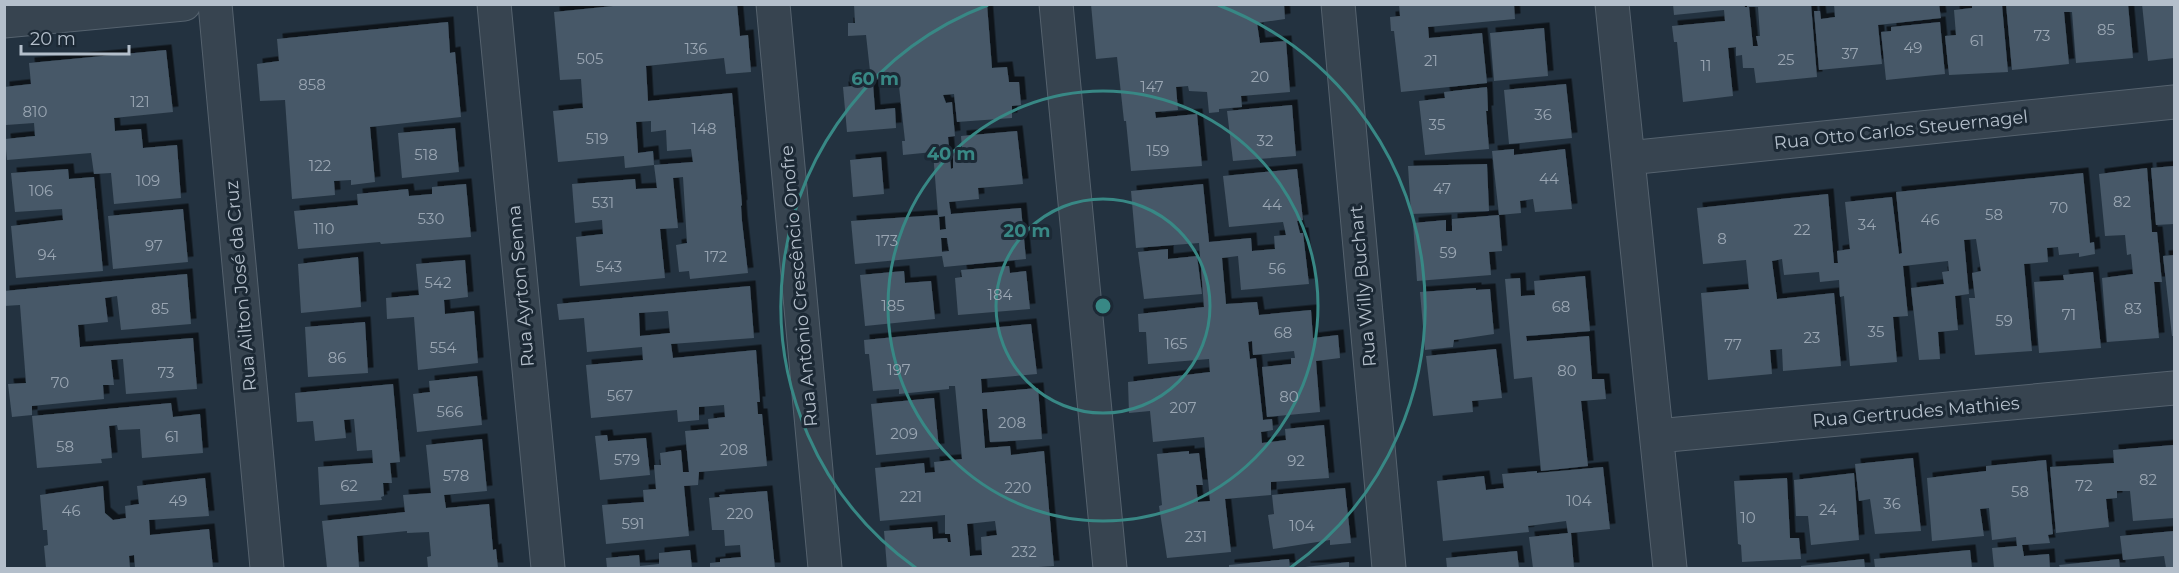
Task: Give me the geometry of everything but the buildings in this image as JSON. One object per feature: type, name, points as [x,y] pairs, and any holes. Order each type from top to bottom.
[{"type":"street","points":[[4,21],[184,4]]},
{"type":"street","name":"Rua Ailton José da Cruz","points":[[215,4],[267,568]]},
{"type":"street","name":"Rua Ayrton Senna","points":[[494,4],[548,568]]},
{"type":"street","name":"Rua Antônio Crescêncio Onofre","points":[[773,4],[825,568]]},
{"type":"street","points":[[1056,4],[1110,568]]},
{"type":"street","name":"Rua Willy Buchart","points":[[1338,4],[1389,568]]},
{"type":"street","points":[[1612,4],[1670,568]]},
{"type":"street","name":"Rua Otto Carlos Steuernagel","points":[[1628,158],[2175,102]]},
{"type":"street","name":"Rua Gertrudes Mathies","points":[[1657,436],[2175,388]]}]
